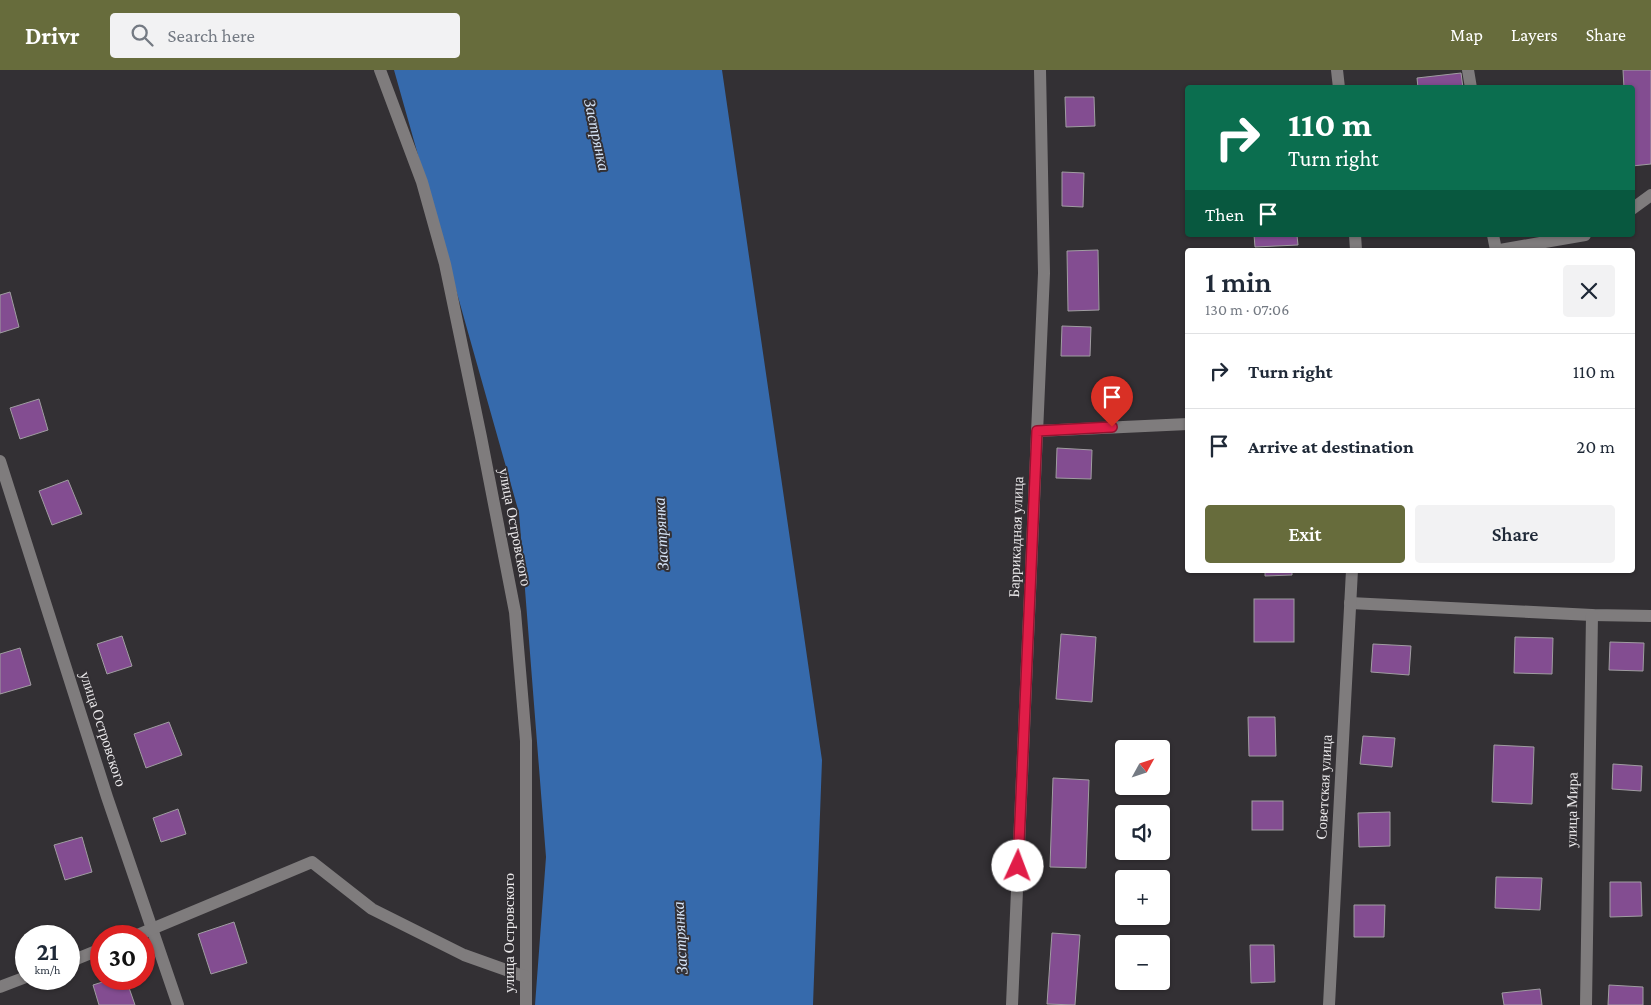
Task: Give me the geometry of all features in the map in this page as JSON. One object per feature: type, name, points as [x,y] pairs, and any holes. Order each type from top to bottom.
[{"type":"street","name":"улица Островского","points":[[380,70],[422,182],[445,264],[481,437],[514,612],[526,741],[526,1005]]},
{"type":"street","name":"Баррикадная улица","points":[[1012,1005],[1044,272],[1040,70]]},
{"type":"street","points":[[1337,70],[1339,85]]},
{"type":"street","points":[[1468,70],[1470,85]]},
{"type":"street","points":[[1635,207],[1651,195]]},
{"type":"street","points":[[1511,248],[1574,237]]},
{"type":"street","points":[[1037,431],[1185,424]]},
{"type":"street","name":"улица Островского","points":[[0,461],[107,797],[150,925]]},
{"type":"street","name":"Советская улица","points":[[1329,1005],[1352,573]]},
{"type":"street","points":[[1350,603],[1592,615],[1651,616]]},
{"type":"street","name":"улица Мира","points":[[1586,1005],[1592,615]]},
{"type":"street","points":[[155,929],[312,862],[372,909],[464,955],[526,977]]},
{"type":"street","name":"улица Островского","points":[[155,939],[178,1005]]},
{"type":"street","points":[[0,987],[15,981]]},
{"type":"water","name":"Застрянка","points":[[394,70],[722,70],[822,760],[813,1005],[535,1005],[546,857],[519,513]]},
{"type":"building","points":[[1623,70],[1651,70],[1651,164],[1635,166],[1635,85],[1624,85]]},
{"type":"building","points":[[1461,73],[1463,85],[1418,85],[1417,78]]},
{"type":"building","points":[[1065,97],[1094,97],[1095,126],[1066,127]]},
{"type":"building","points":[[1062,172],[1084,173],[1083,207],[1062,206]]},
{"type":"building","points":[[1254,237],[1297,237],[1298,245],[1255,247]]},
{"type":"building","points":[[1098,250],[1099,310],[1068,311],[1067,251]]},
{"type":"building","points":[[10,292],[19,327],[0,333],[0,295]]},
{"type":"building","points":[[1062,326],[1091,327],[1090,356],[1061,356]]},
{"type":"building","points":[[39,399],[48,430],[20,439],[10,408]]},
{"type":"building","points":[[1057,448],[1092,450],[1091,479],[1056,478]]},
{"type":"building","points":[[68,480],[82,514],[52,525],[39,491]]},
{"type":"building","points":[[1265,573],[1292,573],[1292,575],[1265,576]]},
{"type":"building","points":[[1254,599],[1294,599],[1294,642],[1254,642]]},
{"type":"building","points":[[1061,634],[1096,637],[1092,702],[1056,699]]},
{"type":"building","points":[[122,636],[132,666],[107,674],[97,644]]},
{"type":"building","points":[[1515,637],[1553,638],[1552,674],[1514,673]]},
{"type":"building","points":[[1610,642],[1644,643],[1643,671],[1609,670]]},
{"type":"building","points":[[1373,644],[1411,646],[1409,675],[1371,672]]},
{"type":"building","points":[[20,648],[31,685],[0,694],[0,654]]},
{"type":"building","points":[[1248,717],[1275,717],[1276,756],[1249,756]]},
{"type":"building","points":[[169,722],[182,755],[146,768],[134,734]]},
{"type":"building","points":[[1363,736],[1395,738],[1392,767],[1360,764]]},
{"type":"building","points":[[1494,745],[1534,747],[1532,804],[1492,802]]},
{"type":"building","points":[[1613,764],[1642,766],[1641,791],[1612,789]]},
{"type":"building","points":[[1053,778],[1089,780],[1086,868],[1050,867]]},
{"type":"building","points":[[1252,801],[1283,801],[1283,830],[1252,830]]},
{"type":"building","points":[[178,809],[186,834],[161,842],[153,818]]},
{"type":"building","points":[[1390,812],[1390,846],[1359,847],[1358,813]]},
{"type":"building","points":[[82,837],[92,872],[65,880],[54,845]]},
{"type":"building","points":[[1496,877],[1542,878],[1540,910],[1495,908]]},
{"type":"building","points":[[1610,882],[1641,882],[1642,916],[1610,917]]},
{"type":"building","points":[[1354,905],[1385,905],[1384,937],[1354,937]]},
{"type":"building","points":[[234,922],[247,963],[211,974],[198,934]]},
{"type":"building","points":[[1052,933],[1080,935],[1075,1005],[1047,1004]]},
{"type":"building","points":[[1250,945],[1274,945],[1275,982],[1251,983]]},
{"type":"building","points":[[1609,985],[1643,987],[1643,1005],[1608,1005]]},
{"type":"building","points":[[1540,989],[1542,1005],[1504,1005],[1502,993]]},
{"type":"building","points":[[94,990],[130,990],[135,1005],[99,1005]]},
{"type":"route","points":[[1018,866],[1037,431],[1112,427]]}]
